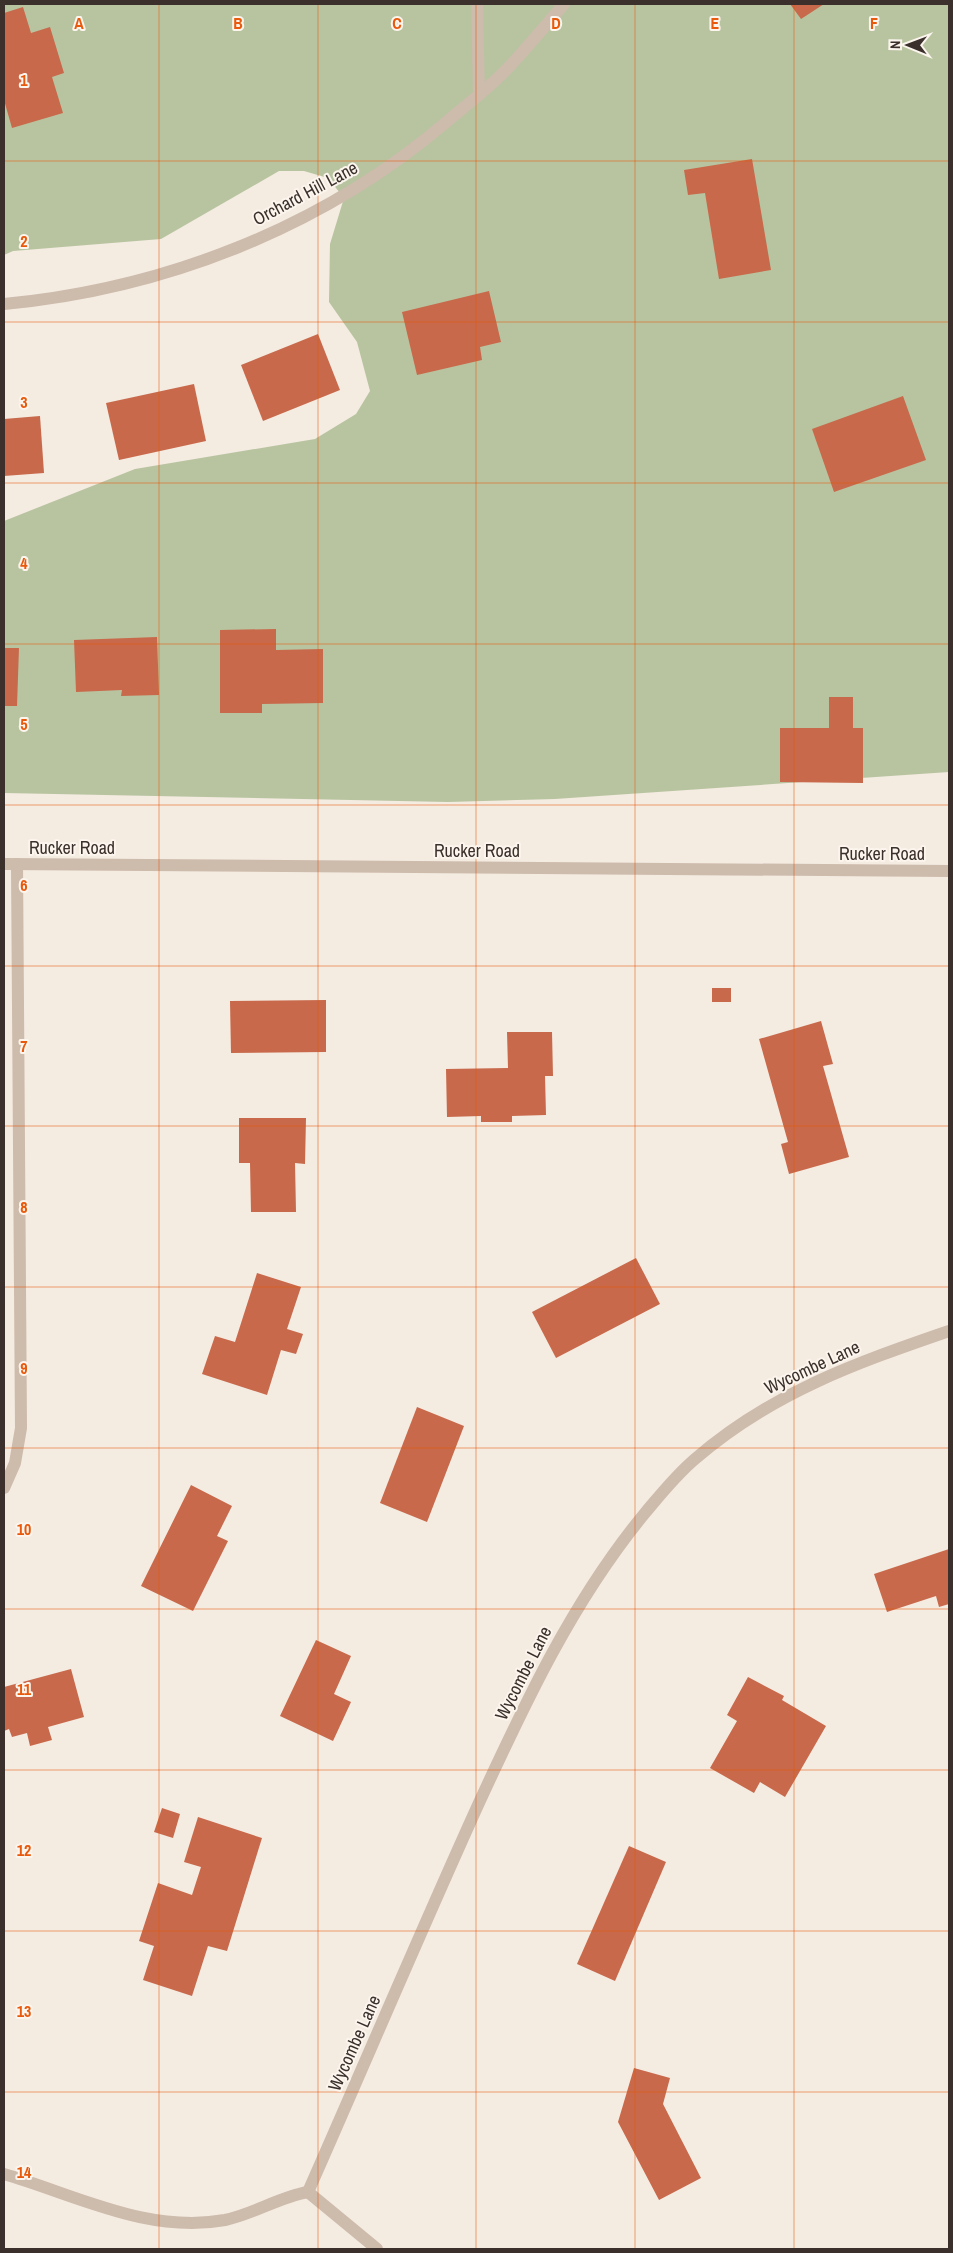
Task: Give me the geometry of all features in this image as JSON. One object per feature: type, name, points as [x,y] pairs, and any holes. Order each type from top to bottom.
[{"type":"street","points":[[477,4],[479,95]]},
{"type":"street","name":"Orchard Hill Lane","points":[[4,304],[52,298],[131,282],[179,269],[240,248],[327,206],[433,135],[479,95],[527,47],[564,4]]},
{"type":"street","name":"Rucker Road","points":[[4,864],[949,871]]},
{"type":"street","points":[[4,1488],[15,1463],[21,1428],[17,864]]},
{"type":"street","name":"Wycombe Lane","points":[[308,2192],[498,1759],[550,1655],[616,1550],[671,1482],[692,1461],[742,1421],[827,1375],[949,1331]]},
{"type":"street","points":[[4,2174],[137,2218],[171,2223],[200,2223],[227,2220],[293,2195],[308,2192],[377,2249]]},
{"type":"green space","points":[[4,4],[949,4],[949,772],[555,799],[448,802],[4,793],[4,521],[135,469],[315,439],[356,414],[370,391],[357,342],[329,302],[330,244],[344,198],[328,178],[304,171],[279,171],[161,239],[13,251],[4,255]]},
{"type":"building","points":[[790,4],[824,4],[801,19]]},
{"type":"building","points":[[23,7],[31,33],[50,27],[64,73],[52,77],[63,113],[12,128],[4,100],[4,13]]},
{"type":"building","points":[[752,159],[771,270],[719,279],[705,193],[688,195],[684,170]]},
{"type":"building","points":[[489,291],[501,342],[480,347],[482,360],[417,375],[402,312]]},
{"type":"building","points":[[318,334],[340,390],[263,421],[241,365]]},
{"type":"building","points":[[194,384],[206,441],[119,460],[106,403]]},
{"type":"building","points":[[903,396],[926,460],[834,492],[812,429]]},
{"type":"building","points":[[40,416],[44,473],[4,476],[4,419]]},
{"type":"building","points":[[276,629],[276,650],[323,649],[323,703],[262,704],[262,713],[220,713],[220,630]]},
{"type":"building","points":[[157,637],[159,695],[121,696],[122,690],[76,692],[74,640]]},
{"type":"building","points":[[4,648],[19,648],[17,706],[4,706]]},
{"type":"building","points":[[829,697],[853,697],[853,728],[863,728],[863,783],[780,782],[780,728],[829,728]]},
{"type":"building","points":[[712,988],[731,988],[731,1002],[712,1002]]},
{"type":"building","points":[[326,1000],[326,1052],[231,1053],[230,1001]]},
{"type":"building","points":[[821,1021],[833,1064],[823,1066],[849,1157],[789,1174],[781,1144],[788,1142],[759,1039]]},
{"type":"building","points":[[507,1032],[552,1032],[553,1076],[545,1076],[546,1115],[512,1116],[512,1122],[481,1122],[481,1116],[447,1117],[446,1069],[508,1068]]},
{"type":"building","points":[[239,1118],[306,1118],[305,1164],[295,1163],[296,1212],[251,1212],[250,1163],[239,1163]]},
{"type":"building","points":[[636,1258],[660,1304],[556,1358],[532,1312]]},
{"type":"building","points":[[257,1273],[301,1287],[287,1329],[303,1334],[296,1354],[281,1350],[267,1395],[202,1374],[215,1336],[235,1342]]},
{"type":"building","points":[[417,1407],[464,1426],[427,1522],[380,1503]]},
{"type":"building","points":[[191,1485],[232,1506],[217,1536],[228,1541],[193,1611],[141,1586]]},
{"type":"building","points":[[949,1549],[949,1604],[939,1607],[936,1596],[887,1612],[874,1574]]},
{"type":"building","points":[[316,1640],[351,1656],[334,1694],[351,1702],[333,1741],[280,1716]]},
{"type":"building","points":[[71,1669],[84,1717],[48,1727],[52,1740],[30,1746],[27,1733],[12,1737],[9,1729],[4,1731],[4,1687]]},
{"type":"building","points":[[748,1677],[784,1696],[782,1700],[826,1726],[785,1797],[760,1782],[754,1793],[710,1768],[737,1721],[727,1715]]},
{"type":"building","points":[[162,1808],[180,1814],[173,1838],[154,1832]]},
{"type":"building","points":[[198,1817],[262,1838],[227,1951],[208,1946],[192,1996],[143,1980],[154,1946],[139,1941],[158,1883],[192,1895],[201,1867],[184,1862]]},
{"type":"building","points":[[629,1846],[666,1862],[615,1981],[577,1964]]},
{"type":"building","points":[[634,2068],[670,2078],[663,2104],[701,2178],[659,2200],[618,2122]]}]
